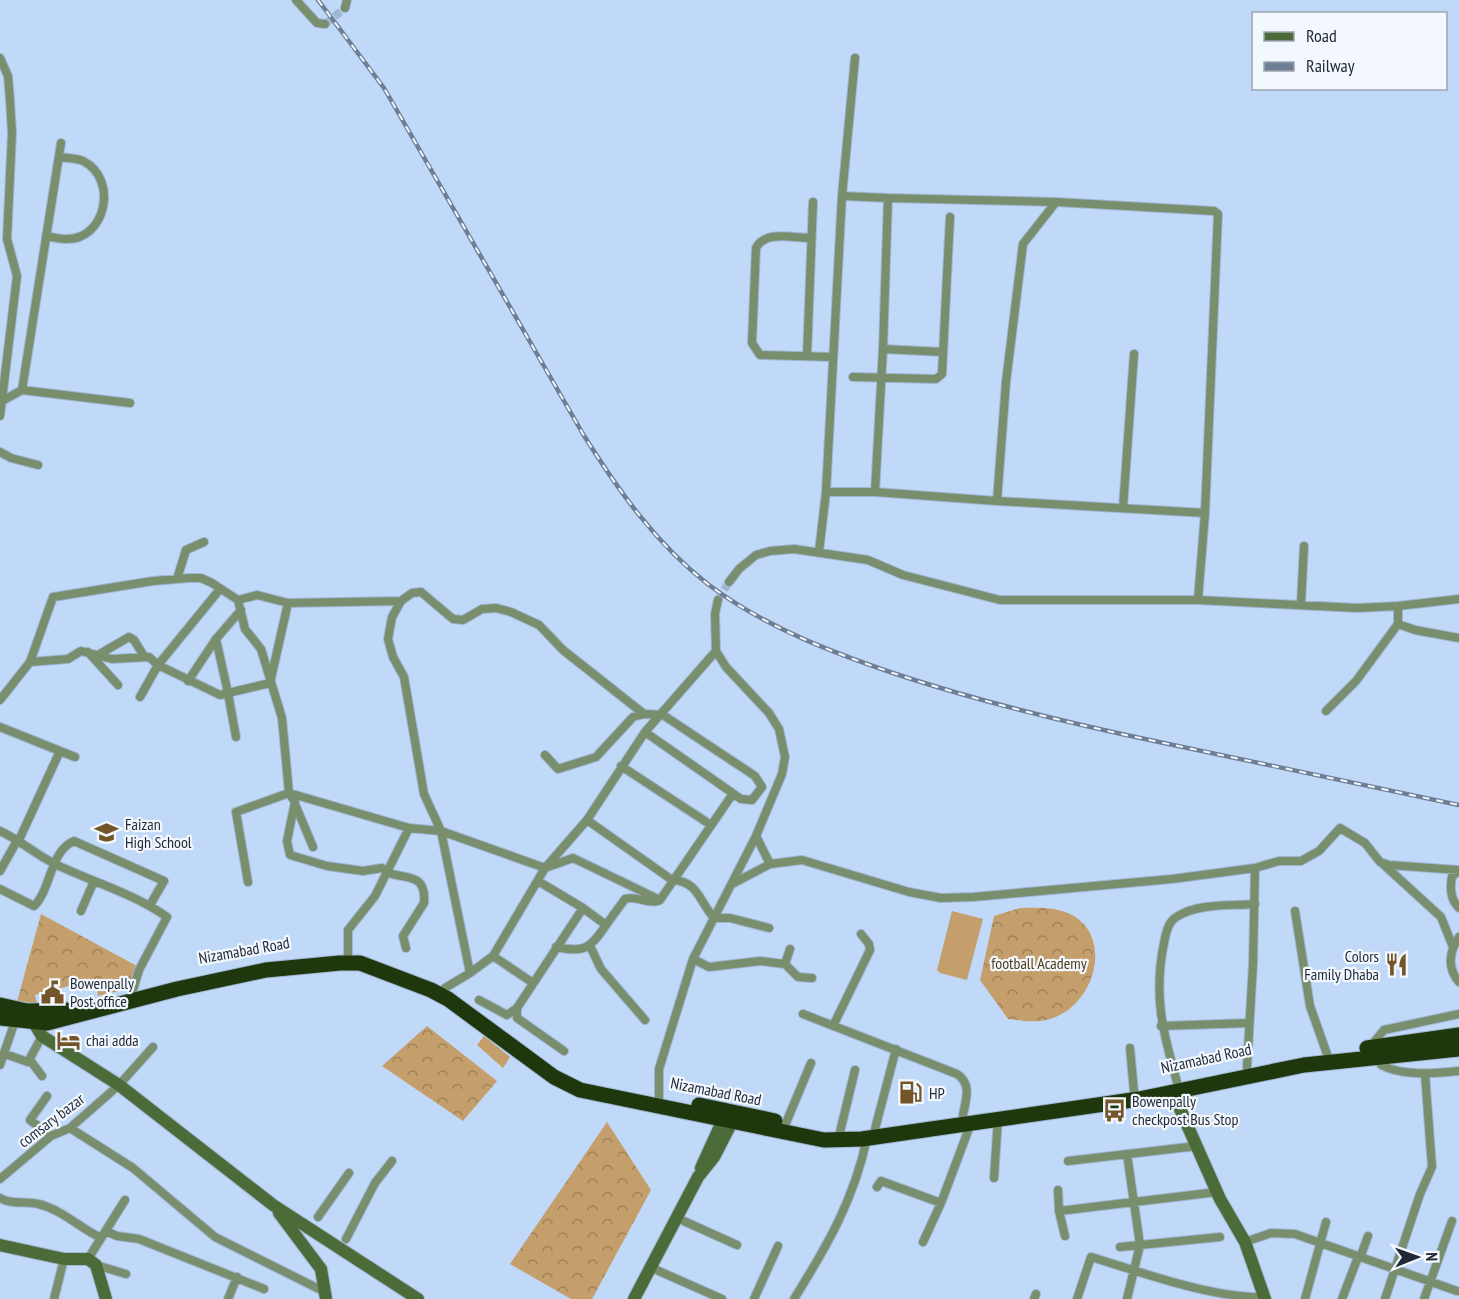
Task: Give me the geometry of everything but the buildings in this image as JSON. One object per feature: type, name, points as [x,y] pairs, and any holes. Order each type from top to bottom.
[{"type":"highway","name":"Nizamabad Road","points":[[0,1005],[27,1011],[58,1012],[133,990],[304,958],[348,955],[445,988],[565,1074],[583,1082],[659,1098],[824,1140],[1134,1092],[1175,1088],[1247,1067],[1327,1054],[1459,1049]]},
{"type":"highway","name":"Nizamabad Road","points":[[38,1030],[55,1022],[94,1010],[266,970],[360,963],[431,990],[448,999],[554,1077],[598,1095],[731,1117],[786,1123],[825,1132],[871,1133]]},
{"type":"highway","points":[[7,1020],[38,1030]]},
{"type":"highway","name":"Nizamabad Road","points":[[967,1118],[998,1119],[1305,1065],[1459,1035]]},
{"type":"main road","points":[[38,1030],[119,1085],[273,1205],[418,1299]]},
{"type":"main road","points":[[1175,1088],[1217,1192],[1245,1242],[1265,1298]]},
{"type":"main road","points":[[634,1299],[698,1178],[714,1157],[731,1117]]},
{"type":"main road","points":[[273,1205],[321,1269],[326,1295]]},
{"type":"main road","points":[[0,1245],[64,1259],[92,1262],[106,1299]]},
{"type":"street","points":[[296,0],[317,23],[325,24]]},
{"type":"street","points":[[0,58],[8,76],[12,133],[7,239],[17,276],[0,416]]},
{"type":"street","points":[[819,552],[826,492],[842,196],[855,58]]},
{"type":"street","points":[[22,390],[61,142]]},
{"type":"street","points":[[46,236],[66,240],[86,233],[101,218],[106,198],[100,177],[83,161],[59,157]]},
{"type":"street","points":[[842,196],[1056,202],[1214,211],[1218,214],[1205,513],[1198,600]]},
{"type":"street","points":[[875,492],[888,198]]},
{"type":"street","points":[[807,356],[813,202]]},
{"type":"street","points":[[997,501],[1006,382],[1023,244],[1056,202]]},
{"type":"street","points":[[853,377],[936,379],[942,374],[950,217]]},
{"type":"street","points":[[811,238],[770,237],[759,242],[756,248],[752,343],[760,355],[832,357]]},
{"type":"street","points":[[883,349],[943,352]]},
{"type":"street","points":[[1123,508],[1134,354]]},
{"type":"street","points":[[2,401],[22,390],[130,403]]},
{"type":"street","points":[[0,452],[38,465]]},
{"type":"street","points":[[826,492],[875,492],[1205,513]]},
{"type":"street","points":[[177,579],[186,550],[204,542]]},
{"type":"street","points":[[1301,604],[1304,546]]},
{"type":"street","points":[[729,582],[739,569],[756,555],[794,549],[868,560],[903,575],[1000,600],[1198,600],[1357,608],[1459,599]]},
{"type":"street","points":[[0,700],[30,662],[53,597],[177,579],[201,578],[220,589],[239,605],[245,629],[261,649],[282,718],[289,793],[313,847]]},
{"type":"street","points":[[140,697],[158,665],[220,589]]},
{"type":"street","points":[[470,973],[441,831],[424,794],[404,677],[393,657],[388,639],[392,617],[401,601],[411,593],[421,592],[453,619],[463,620],[482,609],[496,608],[511,612],[538,625],[563,651],[644,714]]},
{"type":"street","points":[[188,681],[239,605],[257,595],[288,603],[401,601]]},
{"type":"street","points":[[659,1098],[659,1069],[693,959],[756,836],[782,774],[785,756],[782,740],[769,713],[726,667],[716,651],[715,614],[718,600]]},
{"type":"street","points":[[270,683],[288,603]]},
{"type":"street","points":[[1326,711],[1356,681],[1398,624],[1398,606]]},
{"type":"street","points":[[1398,624],[1415,630],[1459,638]]},
{"type":"street","points":[[98,655],[129,637],[134,640],[144,656]]},
{"type":"street","points":[[216,639],[236,737]]},
{"type":"street","points":[[30,662],[68,659],[81,651],[122,659],[144,656],[153,658],[158,665],[220,695],[270,683]]},
{"type":"street","points":[[87,651],[118,685]]},
{"type":"street","points":[[445,988],[493,956],[545,868],[587,820],[645,732],[663,715],[716,651]]},
{"type":"street","points":[[546,755],[558,769],[596,757],[633,717],[644,714],[663,715],[755,776],[763,784],[752,800],[741,799],[732,795],[645,732]]},
{"type":"street","points":[[0,727],[75,757]]},
{"type":"street","points":[[0,871],[18,840],[60,751]]},
{"type":"street","points":[[621,766],[711,825]]},
{"type":"street","points":[[248,882],[236,812],[289,793],[409,828],[441,831],[545,868],[573,858],[660,900]]},
{"type":"street","points":[[556,947],[576,951],[590,946],[625,899],[637,896],[651,902],[660,900],[732,795]]},
{"type":"street","points":[[295,803],[287,841],[290,855],[327,866],[363,871],[382,868],[386,872],[413,877],[424,896],[424,903],[403,936],[406,948]]},
{"type":"street","points":[[587,820],[672,880],[684,880],[698,890],[704,907],[714,918],[730,918],[769,928]]},
{"type":"street","points":[[348,955],[348,930],[375,896],[409,828]]},
{"type":"street","points":[[731,884],[770,864],[802,860],[885,886],[941,898],[1172,879],[1255,868],[1279,861],[1301,861],[1319,850],[1340,828],[1365,843],[1380,862],[1441,916],[1453,947]]},
{"type":"street","points":[[0,831],[55,864],[150,905],[168,917],[139,970],[133,990]]},
{"type":"street","points":[[756,836],[770,864]]},
{"type":"street","points":[[0,889],[34,906],[55,864],[68,844],[74,841],[164,881],[150,905]]},
{"type":"street","points":[[1380,862],[1389,865],[1459,871]]},
{"type":"street","points":[[1247,1067],[1255,868]]},
{"type":"street","points":[[1459,871],[1452,876],[1451,886],[1453,902],[1459,909]]},
{"type":"street","points":[[81,911],[94,881]]},
{"type":"street","points":[[538,881],[606,925]]},
{"type":"street","points":[[1175,1088],[1161,1026],[1159,966],[1167,927],[1177,916],[1190,911],[1255,904]]},
{"type":"street","points":[[479,1000],[507,1015],[517,1008],[583,908]]},
{"type":"street","points":[[1295,911],[1310,1006],[1327,1054]]},
{"type":"street","points":[[833,1026],[870,950],[861,934]]},
{"type":"street","points":[[1459,938],[1453,947],[1450,967],[1459,982]]},
{"type":"street","points":[[590,946],[601,969],[645,1020]]},
{"type":"street","points":[[785,964],[790,950]]},
{"type":"street","points":[[493,956],[532,983]]},
{"type":"street","points":[[693,959],[709,967],[760,961],[785,964],[798,977],[812,978]]},
{"type":"street","points":[[517,1008],[518,1018],[525,1026],[564,1050]]},
{"type":"street","points":[[803,1014],[896,1049],[963,1078],[967,1088],[967,1118],[941,1203],[923,1242]]},
{"type":"street","points":[[1459,1014],[1384,1030],[1374,1052],[1381,1065],[1392,1070],[1425,1074],[1459,1071]]},
{"type":"street","points":[[0,1065],[4,1054],[7,1020]]},
{"type":"street","points":[[1161,1026],[1249,1023]]},
{"type":"street","points":[[30,1060],[38,1030]]},
{"type":"street","name":"comsary bazar","points":[[0,1179],[51,1136],[70,1128],[119,1085],[153,1047]]},
{"type":"street","points":[[1130,1048],[1134,1092]]},
{"type":"street","points":[[794,1299],[848,1205],[896,1049]]},
{"type":"street","points":[[4,1054],[19,1060],[30,1060]]},
{"type":"street","points":[[30,1060],[42,1076]]},
{"type":"street","points":[[786,1123],[811,1063]]},
{"type":"street","points":[[840,1132],[855,1070]]},
{"type":"street","points":[[1385,1299],[1420,1194],[1432,1167],[1425,1074]]},
{"type":"street","points":[[47,1095],[30,1120],[51,1136]]},
{"type":"street","points":[[994,1178],[998,1119]]},
{"type":"street","points":[[70,1128],[134,1168],[215,1237],[326,1295]]},
{"type":"street","points":[[1068,1161],[1197,1146]]},
{"type":"street","points":[[1127,1154],[1140,1245],[1136,1270],[1127,1299]]},
{"type":"street","points":[[346,1239],[375,1183],[392,1161]]},
{"type":"street","points":[[318,1217],[349,1173]]},
{"type":"street","points":[[877,1187],[880,1181],[941,1203]]},
{"type":"street","points":[[1058,1190],[1059,1211],[1065,1236]]},
{"type":"street","points":[[1059,1211],[1217,1192]]},
{"type":"street","points":[[0,1198],[39,1204],[61,1213],[79,1228],[103,1235],[139,1239],[264,1288]]},
{"type":"street","points":[[125,1200],[103,1235],[92,1262],[126,1274]]},
{"type":"street","points":[[677,1218],[737,1245]]},
{"type":"street","points":[[1424,1299],[1452,1221]]},
{"type":"street","points":[[1305,1299],[1326,1222]]},
{"type":"street","points":[[1245,1242],[1278,1233],[1295,1234],[1457,1292]]},
{"type":"street","points":[[1342,1299],[1368,1236]]},
{"type":"street","points":[[1120,1247],[1220,1237]]},
{"type":"street","points":[[754,1299],[778,1246]]},
{"type":"street","points":[[1077,1299],[1091,1257],[1216,1293],[1250,1299],[1265,1298]]},
{"type":"street","points":[[54,1299],[64,1259]]},
{"type":"street","points":[[652,1268],[722,1299]]},
{"type":"street","points":[[228,1299],[237,1277]]},
{"type":"green space","name":"football Academy","points":[[1020,908],[1053,909],[1076,917],[1087,929],[1094,943],[1095,960],[1092,976],[1084,992],[1073,1006],[1058,1016],[1045,1020],[1008,1019],[980,980],[994,916]]},
{"type":"green space","points":[[952,911],[983,919],[967,980],[940,973],[937,970]]},
{"type":"green space","points":[[41,914],[137,966],[131,988],[98,996],[95,979],[35,995],[39,1012],[15,1009]]},
{"type":"green space","points":[[427,1026],[497,1081],[463,1121],[382,1066]]},
{"type":"green space","points":[[484,1036],[510,1057],[503,1068],[477,1045]]},
{"type":"green space","points":[[607,1122],[651,1190],[592,1299],[571,1299],[510,1264]]},
{"type":"tunnel","points":[[325,24],[345,8]]},
{"type":"tunnel","points":[[718,600],[729,582]]},
{"type":"railway","points":[[318,0],[384,88],[583,434],[624,496],[672,552],[709,585],[755,615],[803,639],[937,687],[1095,728],[1459,805]]},
{"type":"place","name":"Faizan High School","points":[[107,833]]},
{"type":"place","name":"Colors Family Dhaba","points":[[1397,965]]},
{"type":"place","name":"Bowenpally Post office","points":[[52,992]]},
{"type":"place","name":"chai adda","points":[[68,1040]]},
{"type":"place","name":"HP","points":[[911,1093]]},
{"type":"place","name":"Bowenpally checkpost Bus Stop","points":[[1114,1110]]}]
